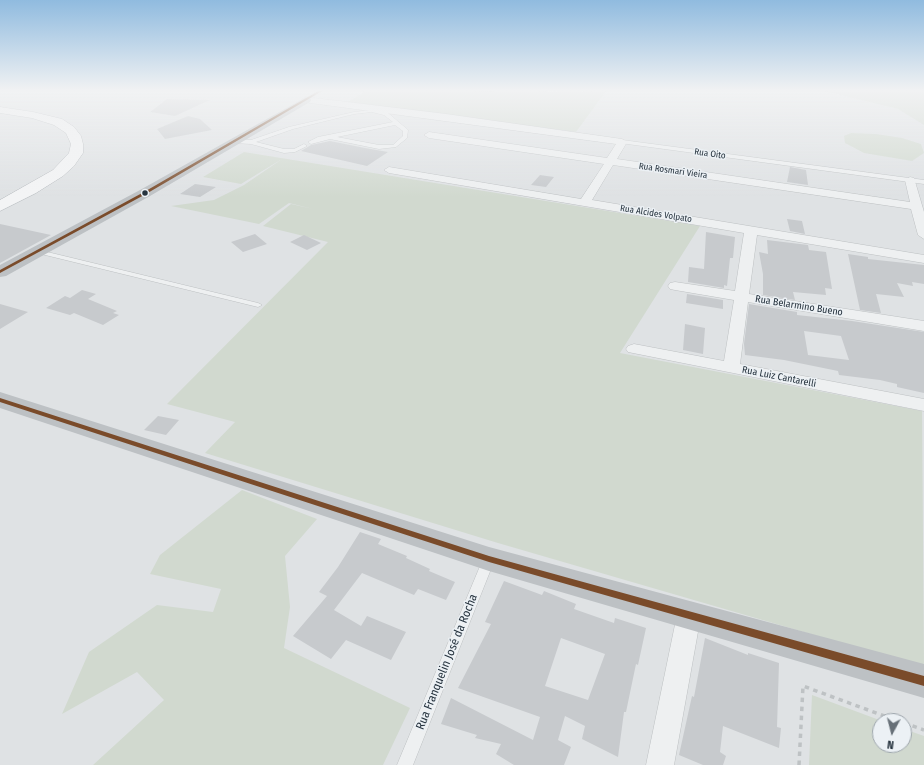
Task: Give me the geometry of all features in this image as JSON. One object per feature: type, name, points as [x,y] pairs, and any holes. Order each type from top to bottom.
[{"type":"highway","points":[[0,206],[31,190],[58,173],[72,158],[78,144],[75,136],[64,126]]},
{"type":"street","points":[[0,272],[39,252],[261,126]]},
{"type":"street","name":"Rua Oito","points":[[507,126],[622,142]]},
{"type":"street","name":"Rua Rosmari Vieira","points":[[429,135],[916,206]]},
{"type":"street","points":[[585,202],[622,142]]},
{"type":"street","name":"Rua Alcides Volpato","points":[[389,170],[924,259]]},
{"type":"street","points":[[910,180],[924,235]]},
{"type":"street","points":[[731,368],[751,230]]},
{"type":"street","name":"Rua Belarmino Bueno","points":[[674,286],[924,326]]},
{"type":"street","name":"Rua Luiz Cantarelli","points":[[634,350],[924,405]]},
{"type":"street","points":[[0,400],[489,559],[924,681]]},
{"type":"street","points":[[660,765],[689,615]]},
{"type":"lane","points":[[251,142],[301,126]]},
{"type":"lane","points":[[311,142],[318,139],[383,126]]},
{"type":"lane","points":[[330,137],[379,147],[394,146],[405,137],[406,131],[399,126]]},
{"type":"lane","points":[[234,141],[251,142],[284,151],[295,150],[304,146]]},
{"type":"lane","name":"Rua Oito","points":[[622,142],[924,182]]},
{"type":"lane","points":[[39,252],[258,305]]},
{"type":"lane","name":"Rua Franquelin José da Rocha","points":[[405,765],[489,559]]},
{"type":"path","points":[[799,765],[803,686],[876,713]]},
{"type":"path","points":[[912,726],[924,730]]},
{"type":"shaded area","points":[[528,126],[581,126],[576,132]]},
{"type":"shaded area","points":[[851,133],[876,134],[902,138],[921,144],[924,153],[912,161],[864,153],[845,143],[844,136]]},
{"type":"shaded area","points":[[244,152],[700,226],[620,353],[922,411],[924,667],[498,543],[205,453],[235,422],[167,404],[328,242],[263,226],[291,204],[313,209],[289,203],[259,224],[171,206],[214,200],[244,185],[282,159],[241,184],[203,177]]},
{"type":"shaded area","points":[[242,490],[317,519],[285,556],[290,607],[284,648],[410,708],[383,765],[93,765],[164,700],[137,672],[62,714],[89,652],[157,605],[213,612],[221,589],[150,574],[160,555]]},
{"type":"shaded area","points":[[812,695],[872,717],[872,753],[912,753],[912,732],[924,736],[924,765],[809,765]]},
{"type":"building","points":[[165,126],[207,126],[212,130],[165,139],[157,129]]},
{"type":"building","points":[[330,141],[388,152],[367,166],[301,151],[311,145]]},
{"type":"building","points":[[790,167],[806,170],[808,185],[787,182]]},
{"type":"building","points":[[540,175],[554,177],[546,187],[531,185]]},
{"type":"building","points":[[195,184],[216,187],[200,197],[180,194]]},
{"type":"building","points":[[787,219],[802,221],[805,234],[790,231]]},
{"type":"building","points":[[0,224],[51,235],[0,263]]},
{"type":"building","points":[[706,232],[735,237],[733,258],[730,258],[727,286],[724,285],[724,288],[688,282],[689,267],[704,269]]},
{"type":"building","points":[[255,234],[267,244],[243,252],[231,242]]},
{"type":"building","points":[[304,235],[321,243],[307,250],[290,242]]},
{"type":"building","points":[[767,240],[808,245],[809,250],[826,252],[832,289],[825,288],[826,295],[793,292],[795,300],[763,295],[763,274],[759,252],[768,254]]},
{"type":"building","points":[[848,254],[868,257],[868,259],[924,265],[924,284],[912,282],[913,286],[897,283],[904,297],[876,294],[881,313],[860,310]]},
{"type":"building","points":[[82,290],[96,294],[88,299],[117,311],[113,313],[119,315],[103,325],[74,313],[70,315],[46,308],[65,296],[70,298]]},
{"type":"building","points":[[687,294],[723,300],[723,309],[686,303]]},
{"type":"building","points":[[0,304],[28,312],[0,329]]},
{"type":"building","points":[[749,304],[797,312],[797,315],[852,321],[924,332],[924,393],[897,387],[897,384],[880,380],[839,375],[838,371],[784,360],[745,355],[744,344]],"holes":[[[804,331],[841,336],[849,360],[808,355]]]},
{"type":"building","points":[[685,324],[705,328],[703,354],[683,350]]},
{"type":"building","points":[[158,416],[179,420],[166,435],[144,430]]},
{"type":"building","points":[[360,532],[381,539],[378,544],[407,556],[406,558],[430,569],[429,571],[455,582],[446,600],[418,589],[414,595],[362,573],[334,610],[361,626],[367,616],[406,632],[391,660],[346,640],[331,659],[293,636],[327,596],[319,592],[338,567]]},
{"type":"building","points":[[504,581],[542,595],[544,591],[576,604],[574,609],[614,623],[615,618],[646,628],[638,665],[636,664],[626,712],[624,712],[618,757],[582,739],[585,726],[565,716],[558,740],[571,747],[564,765],[514,765],[496,754],[501,744],[475,738],[477,735],[441,724],[451,698],[533,740],[540,717],[458,688],[491,624],[485,622]],"holes":[[[561,638],[605,654],[588,700],[545,686]]]},
{"type":"building","points":[[705,638],[748,655],[748,653],[779,663],[777,727],[781,728],[779,748],[723,726],[720,752],[726,756],[723,765],[703,765],[679,755],[692,696],[694,697]]},
{"type":"transit line","points":[[0,272],[145,193],[261,126]]},
{"type":"transit line","points":[[0,400],[489,559],[924,681]]}]
